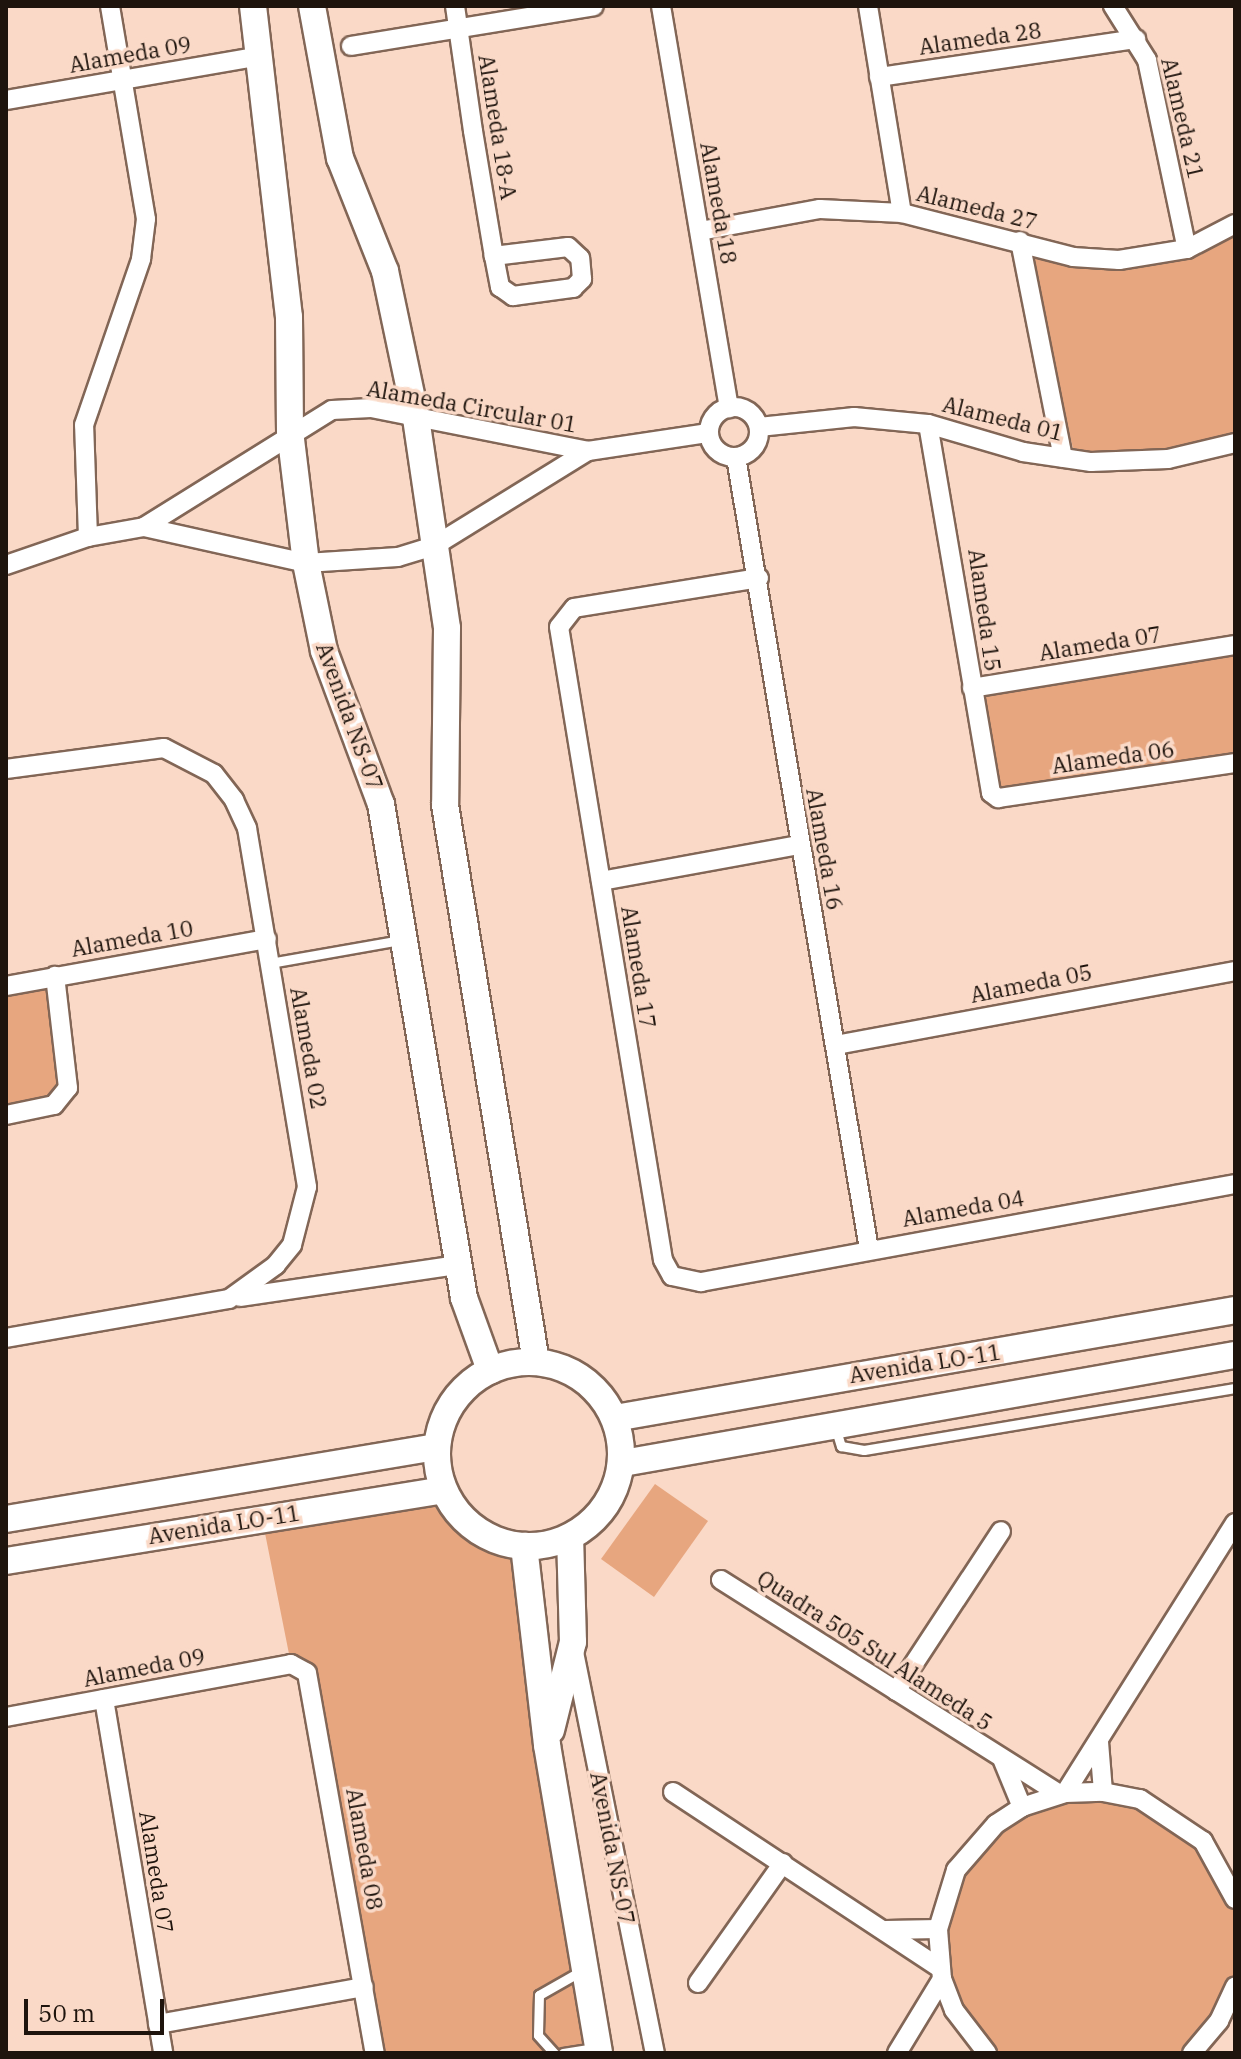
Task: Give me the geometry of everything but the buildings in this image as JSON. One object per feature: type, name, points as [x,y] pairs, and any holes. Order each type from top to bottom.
[{"type":"street","points":[[88,537],[84,425],[145,238],[110,6]]},
{"type":"street","name":"Avenida NS-07","points":[[253,6],[289,317],[290,431],[306,563],[324,651],[381,804],[458,1265],[490,1370]]},
{"type":"street","points":[[312,6],[340,158],[385,271],[416,418],[447,628],[445,805],[536,1362]]},
{"type":"street","name":"Alameda 18-A","points":[[455,6],[494,256],[500,287],[509,295],[573,288],[582,279],[580,258],[568,247],[494,256]]},
{"type":"street","points":[[351,46],[594,6]]},
{"type":"street","name":"Alameda 18","points":[[661,6],[729,408]]},
{"type":"street","points":[[868,6],[902,213]]},
{"type":"street","name":"Alameda 21","points":[[1113,6],[1136,39],[1157,99],[1187,249]]},
{"type":"street","name":"Alameda 28","points":[[879,77],[1136,39]]},
{"type":"street","name":"Alameda 09","points":[[6,100],[261,56]]},
{"type":"street","name":"Alameda 27","points":[[700,231],[820,209],[902,213],[1073,257],[1119,260],[1187,249],[1235,224]]},
{"type":"street","points":[[1020,241],[1063,458]]},
{"type":"street","name":"Alameda Circular 01","points":[[144,527],[290,431],[332,410],[371,408],[588,451]]},
{"type":"street","points":[[729,408],[745,409],[759,427],[754,447],[736,457],[721,453],[709,433],[717,414],[729,408]]},
{"type":"street","name":"Alameda 01","points":[[759,427],[854,417],[928,424],[1063,458],[1168,459],[1235,443]]},
{"type":"street","name":"Alameda 15","points":[[928,424],[986,781],[998,798]]},
{"type":"street","points":[[588,451],[709,433]]},
{"type":"street","name":"Alameda Circular 01","points":[[6,565],[88,537],[144,527],[306,563],[364,562],[434,546],[588,451]]},
{"type":"street","name":"Alameda 16","points":[[736,457],[759,578],[799,845],[869,1249]]},
{"type":"street","name":"Alameda 17","points":[[701,1282],[672,1276],[663,1260],[559,635],[562,618],[574,608],[759,578]]},
{"type":"street","name":"Alameda 07","points":[[972,688],[1235,645]]},
{"type":"street","name":"Alameda 02","points":[[6,769],[140,748],[188,756],[214,774],[247,828],[267,939],[305,1201],[292,1245],[276,1265],[229,1299],[6,1338]]},
{"type":"street","name":"Alameda 06","points":[[998,798],[1235,763]]},
{"type":"street","points":[[601,881],[799,845]]},
{"type":"street","name":"Alameda 10","points":[[6,986],[267,939]]},
{"type":"street","name":"Alameda 05","points":[[836,1045],[1235,971]]},
{"type":"street","points":[[6,1115],[54,1105],[68,1088],[55,976]]},
{"type":"street","name":"Alameda 04","points":[[701,1282],[1235,1184]]},
{"type":"street","points":[[229,1299],[458,1265]]},
{"type":"street","name":"Avenida LO-11","points":[[615,1418],[1235,1310]]},
{"type":"street","name":"Avenida LO-11","points":[[623,1463],[1235,1355]]},
{"type":"street","points":[[536,1362],[583,1379],[615,1418],[623,1463],[596,1518],[570,1537],[524,1546],[491,1538],[472,1525],[443,1490],[436,1447],[457,1397],[490,1370],[536,1362]]},
{"type":"street","name":"Avenida LO-11","points":[[6,1519],[436,1447]]},
{"type":"street","name":"Avenida LO-11","points":[[6,1561],[443,1490]]},
{"type":"street","points":[[1062,1794],[1099,1742],[1235,1523]]},
{"type":"street","points":[[896,1691],[1001,1531]]},
{"type":"street","name":"Avenida NS-07","points":[[570,1537],[573,1642],[655,2053]]},
{"type":"street","name":"Avenida NS-07","points":[[524,1546],[547,1745],[599,2050]]},
{"type":"street","name":"Quadra 505 Sul Alameda 5","points":[[721,1580],[1003,1761]]},
{"type":"street","name":"Avenida NS-07","points":[[547,1745],[573,1642]]},
{"type":"street","name":"Alameda 09","points":[[6,1717],[291,1664]]},
{"type":"street","name":"Alameda 08","points":[[291,1664],[307,1673],[313,1689],[375,2053]]},
{"type":"street","name":"Alameda 07","points":[[104,1699],[163,2053]]},
{"type":"street","points":[[1099,1742],[1103,1792]]},
{"type":"street","points":[[1003,1761],[1062,1794]]},
{"type":"street","points":[[1003,1761],[1022,1807]]},
{"type":"street","points":[[673,1792],[884,1930],[941,1974]]},
{"type":"street","points":[[987,2053],[954,2010],[941,1974],[938,1929],[944,1899],[973,1845],[1022,1807],[1062,1794],[1103,1792],[1140,1799],[1174,1816],[1230,1870],[1235,1897]]},
{"type":"street","points":[[698,1983],[783,1863]]},
{"type":"street","points":[[884,1930],[938,1929]]},
{"type":"street","points":[[901,2046],[941,1974]]},
{"type":"street","points":[[158,2024],[364,1987]]},
{"type":"street","points":[[1192,2053],[1219,2021],[1235,1987]]},
{"type":"street","points":[[901,2046],[954,2010]]},
{"type":"lane","points":[[270,963],[404,939]]},
{"type":"lane","points":[[836,1426],[841,1446],[864,1450],[1235,1388]]},
{"type":"lane","points":[[554,2053],[538,2035],[539,1995],[584,1969]]},
{"type":"lane","points":[[563,2053],[599,2050]]},
{"type":"shaded area","points":[[1235,224],[1235,443],[1131,462],[1073,448],[1020,242],[1097,258],[1154,256]]},
{"type":"shaded area","points":[[1235,645],[1235,763],[998,798],[972,688]]},
{"type":"shaded area","points":[[55,976],[69,1077],[54,1105],[6,1113],[6,986]]},
{"type":"shaded area","points":[[655,1484],[708,1521],[654,1597],[601,1559]]},
{"type":"shaded area","points":[[443,1490],[491,1538],[524,1546],[599,2053],[375,2053],[307,1673],[291,1664],[262,1518]]},
{"type":"shaded area","points":[[1103,1792],[1174,1816],[1235,1901],[1235,1973],[1219,2021],[1187,2053],[987,2053],[954,2010],[939,1937],[973,1845],[1022,1807]]}]
